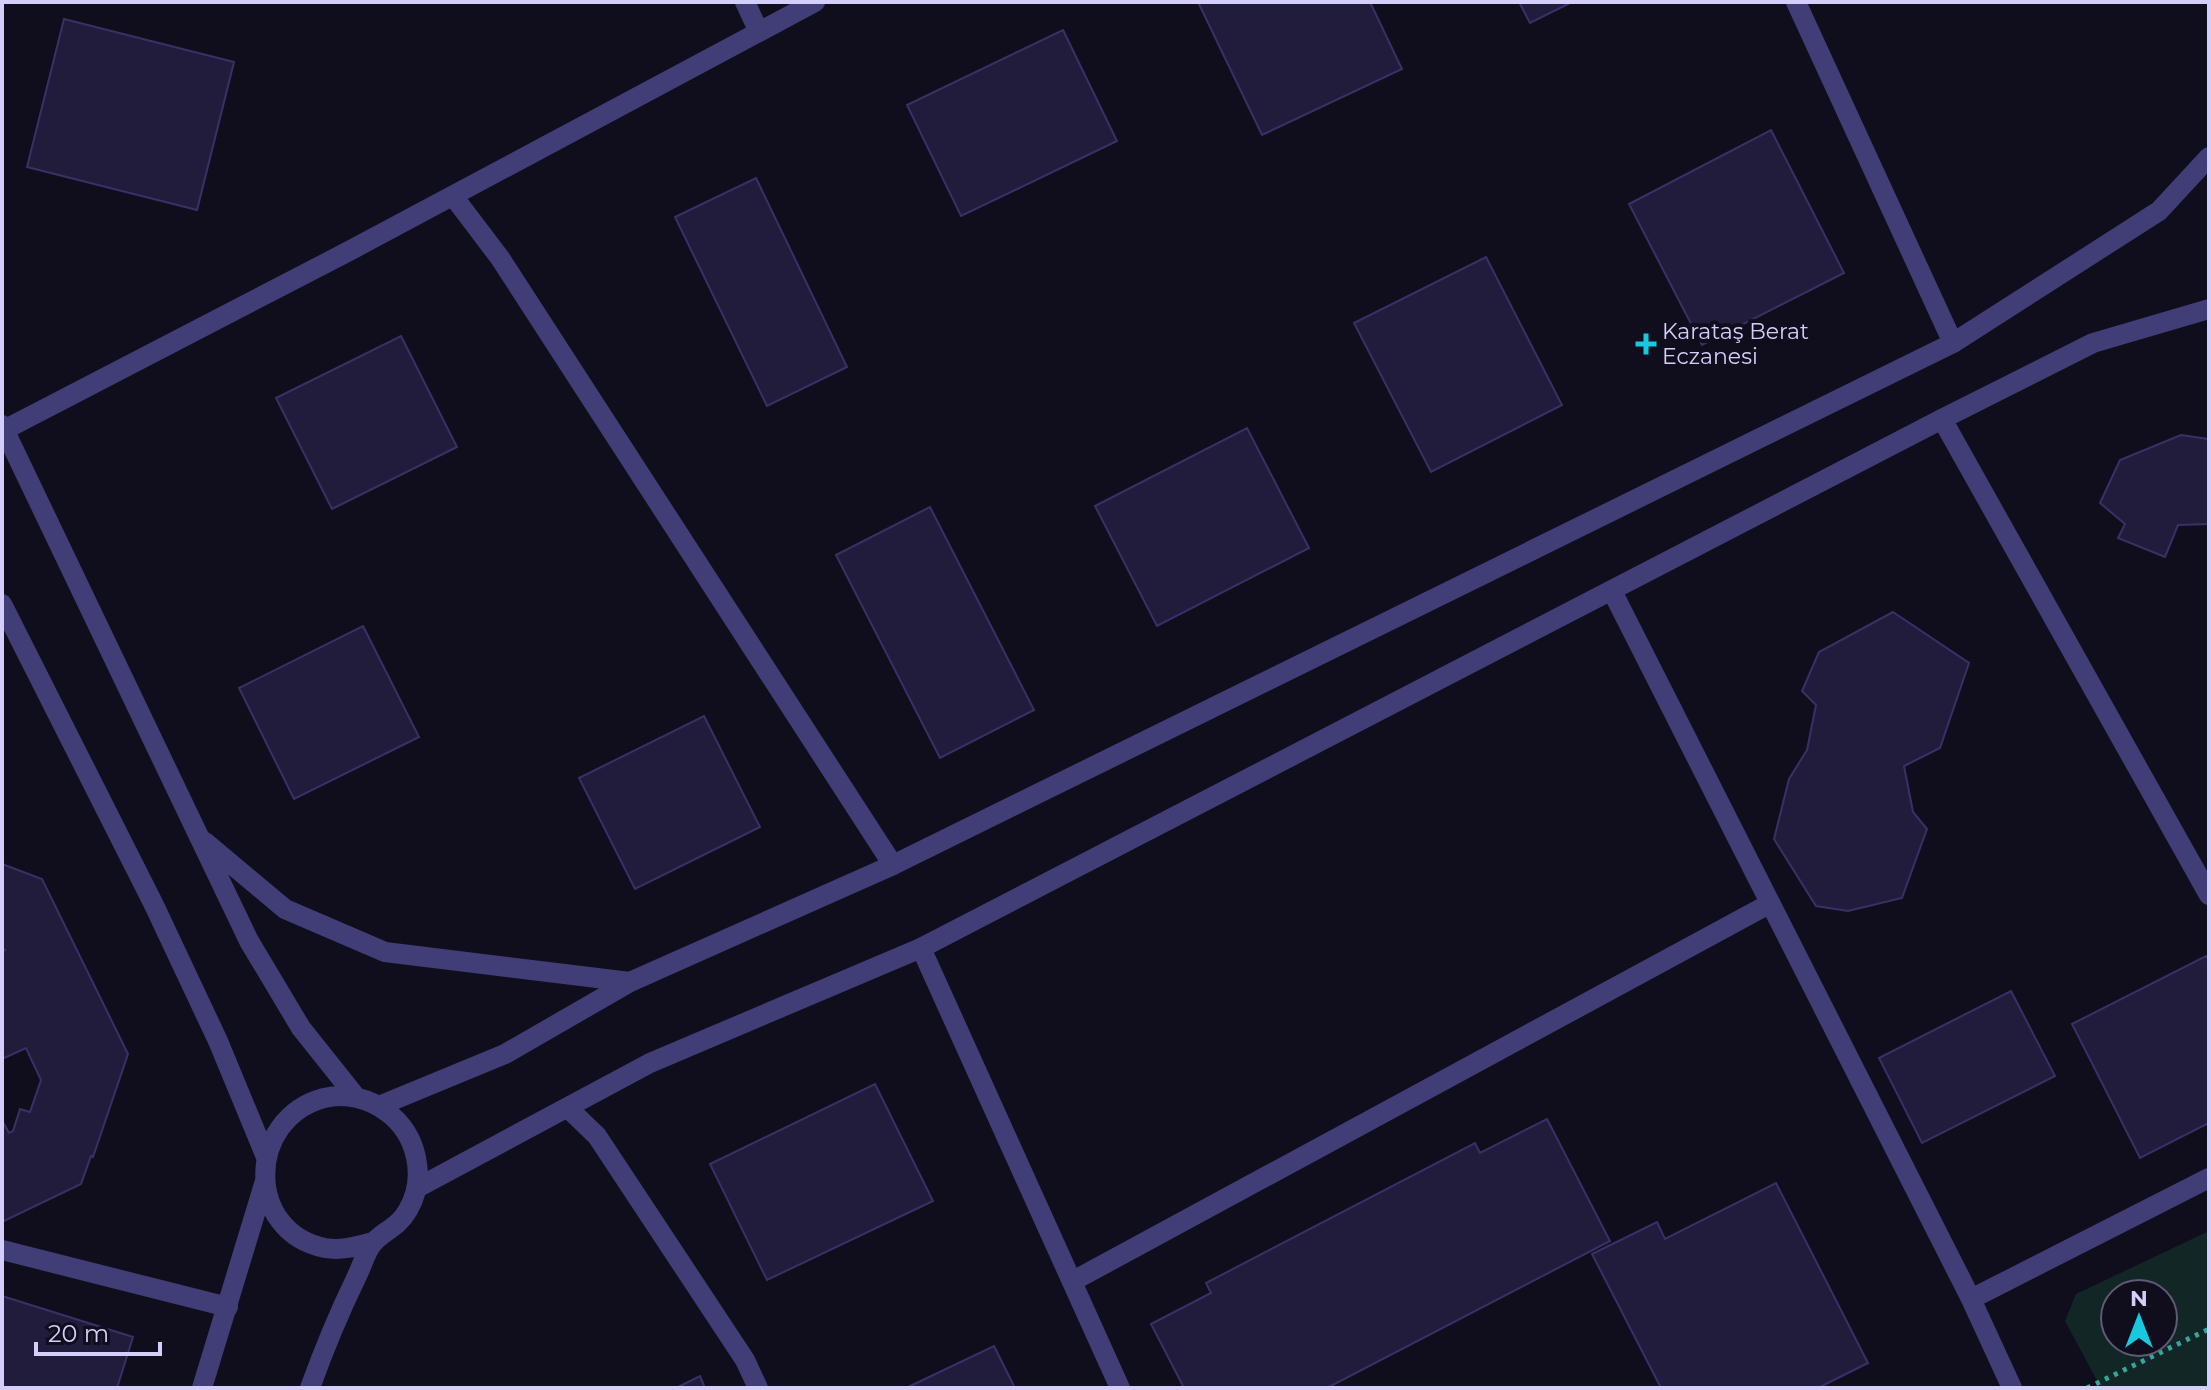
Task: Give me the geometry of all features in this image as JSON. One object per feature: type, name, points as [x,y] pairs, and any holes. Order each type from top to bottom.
[{"type":"street","points":[[745,2],[759,32]]},
{"type":"street","points":[[356,1097],[301,1028],[249,941],[3,429],[453,196],[815,2]]},
{"type":"street","points":[[1796,2],[1953,343]]},
{"type":"street","points":[[379,1106],[505,1054],[630,982],[893,865],[1953,343],[2159,211],[2209,157]]},
{"type":"street","points":[[453,196],[500,258],[893,865]]},
{"type":"street","points":[[417,1188],[650,1063],[921,948],[2093,343],[2209,309]]},
{"type":"street","points":[[1942,419],[2209,895]]},
{"type":"street","points":[[1612,591],[1971,1299],[2012,1388]]},
{"type":"street","points":[[2,604],[154,905],[218,1041],[266,1157]]},
{"type":"street","points":[[199,837],[285,909],[385,952],[630,982]]},
{"type":"street","points":[[1073,1281],[1769,904]]},
{"type":"street","points":[[921,948],[1120,1388]]},
{"type":"street","points":[[202,1388],[265,1181],[266,1157],[274,1135],[289,1115],[309,1102],[333,1096],[356,1097],[379,1106],[398,1120],[411,1141],[418,1163],[417,1188],[409,1210],[393,1229],[373,1242],[350,1248],[326,1248],[303,1239],[284,1224],[271,1204],[265,1181]]},
{"type":"street","points":[[568,1108],[597,1136],[745,1360],[758,1388]]},
{"type":"street","points":[[1971,1299],[2209,1178]]},
{"type":"street","points":[[310,1388],[331,1328],[373,1242]]},
{"type":"street","points":[[2,1250],[228,1307]]},
{"type":"path","points":[[2087,1388],[2209,1329]]},
{"type":"green space","points":[[2209,1231],[2209,1388],[2101,1388],[2065,1321],[2076,1294],[2099,1283],[2099,1358],[2179,1358],[2179,1278],[2110,1278]]},
{"type":"building","points":[[1198,2],[1370,2],[1402,69],[1262,135]]},
{"type":"building","points":[[1519,2],[1572,2],[1530,23]]},
{"type":"building","points":[[64,19],[234,62],[197,210],[27,167]]},
{"type":"building","points":[[1063,30],[1117,141],[961,216],[907,105]]},
{"type":"building","points":[[1771,130],[1844,273],[1702,345],[1629,204]]},
{"type":"building","points":[[756,178],[847,367],[767,406],[675,217]]},
{"type":"building","points":[[1486,257],[1562,405],[1431,472],[1354,323]]},
{"type":"building","points":[[401,336],[457,447],[332,509],[276,398]]},
{"type":"building","points":[[1247,428],[1309,548],[1157,626],[1095,506]]},
{"type":"building","points":[[2181,435],[2209,439],[2209,524],[2178,525],[2165,557],[2118,538],[2125,524],[2100,503],[2120,460]]},
{"type":"building","points":[[930,507],[1034,710],[940,758],[836,555]]},
{"type":"building","points":[[1893,612],[1969,663],[1940,748],[1904,766],[1913,812],[1927,829],[1902,898],[1848,911],[1816,906],[1774,839],[1789,779],[1807,750],[1816,705],[1802,691],[1819,652]]},
{"type":"building","points":[[363,626],[419,737],[294,799],[239,688]]},
{"type":"building","points":[[704,716],[760,827],[635,889],[579,778]]},
{"type":"building","points":[[2,864],[42,879],[128,1054],[81,1184],[2,1222],[2,1120],[9,1133],[13,1131],[20,1109],[30,1112],[41,1080],[26,1048],[2,1059],[2,952],[5,950],[2,949]]},
{"type":"building","points":[[2206,956],[2209,961],[2209,1123],[2140,1158],[2072,1024]]},
{"type":"building","points":[[2011,991],[2055,1076],[1922,1143],[1879,1058]]},
{"type":"building","points":[[875,1084],[933,1201],[767,1280],[710,1164]]},
{"type":"building","points":[[1547,1119],[1610,1241],[1327,1388],[1184,1388],[1151,1324],[1211,1293],[1206,1283],[1475,1143],[1480,1153]]},
{"type":"building","points":[[1776,1183],[1868,1363],[1818,1388],[1661,1388],[1592,1254],[1657,1222],[1665,1239]]},
{"type":"building","points":[[2,1296],[133,1337],[117,1388],[2,1388]]},
{"type":"building","points":[[994,1346],[1015,1388],[906,1388]]},
{"type":"building","points":[[700,1376],[705,1388],[676,1388]]},
{"type":"place","name":"Karataş Berat Eczanesi","points":[[1646,344]]}]
